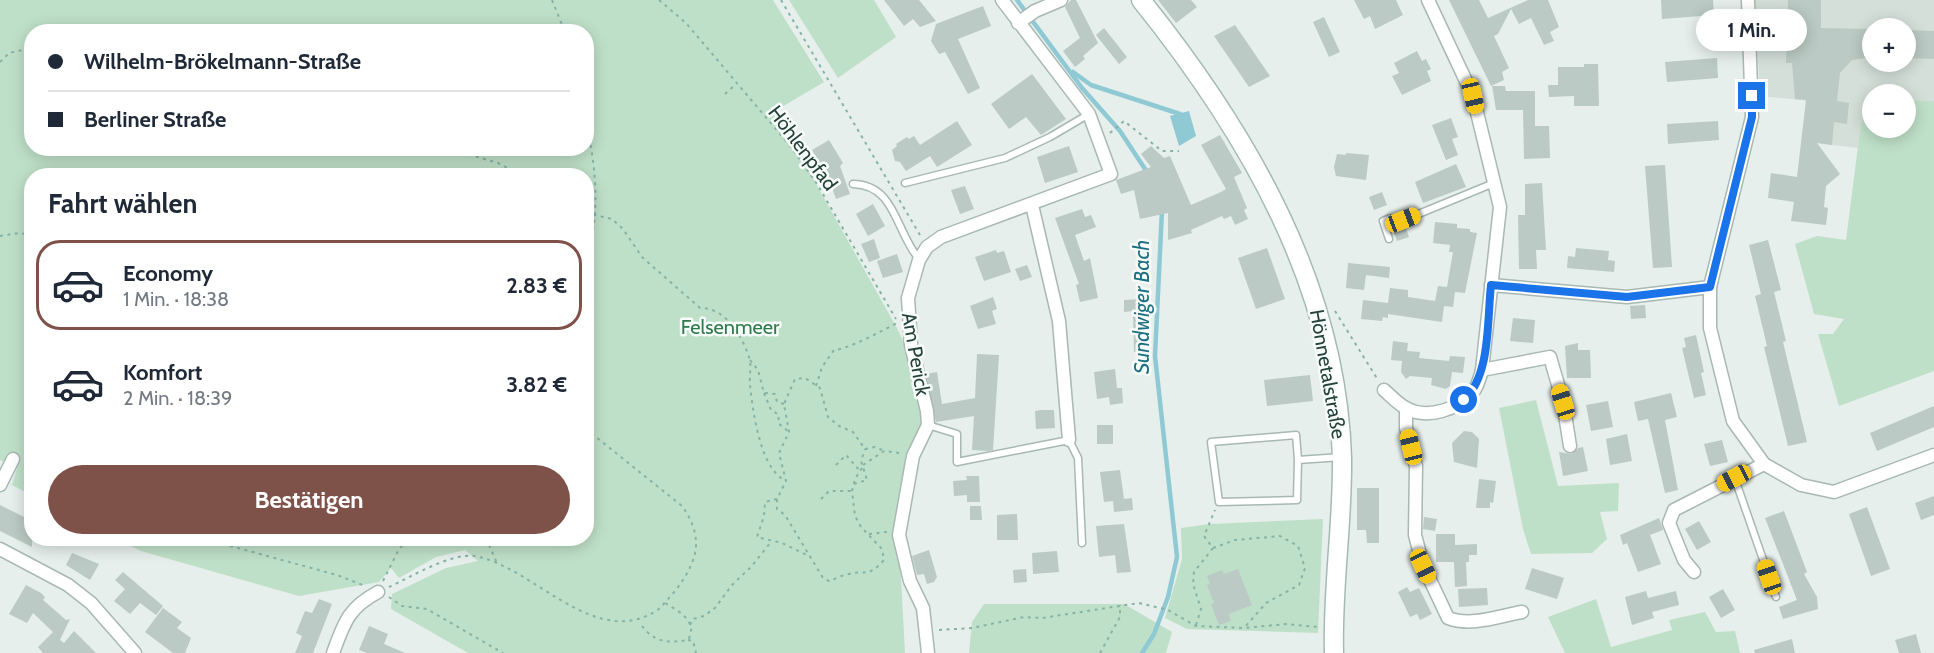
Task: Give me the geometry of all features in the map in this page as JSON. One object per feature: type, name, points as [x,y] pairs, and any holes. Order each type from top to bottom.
[{"type":"main road","name":"Hönnetalstraße","points":[[1141,0],[1228,122],[1270,193],[1297,249],[1318,306],[1336,399],[1342,457],[1333,628],[1334,653]]},
{"type":"street","points":[[1002,0],[1089,114]]},
{"type":"street","points":[[1020,22],[1035,11],[1061,0]]},
{"type":"street","points":[[1384,390],[1406,408],[1424,413],[1440,412],[1464,400],[1475,390],[1482,370],[1500,207],[1473,96],[1428,0]]},
{"type":"street","points":[[1748,0],[1752,117],[1710,287],[1710,327],[1733,421],[1764,464],[1801,486],[1834,492],[1934,455]]},
{"type":"street","name":"Am Perick","points":[[928,425],[907,320],[908,298],[919,260],[927,248],[941,237],[1111,174],[1089,114]]},
{"type":"street","points":[[1032,205],[1059,321],[1069,440]]},
{"type":"street","points":[[1491,285],[1627,297],[1710,287]]},
{"type":"street","points":[[1482,370],[1550,357],[1563,402],[1570,446]]},
{"type":"street","points":[[1406,408],[1406,428],[1416,466],[1415,535],[1423,566],[1448,618],[1458,622],[1473,621],[1522,612]]},
{"type":"street","points":[[928,425],[913,456],[899,535],[904,560],[923,608],[928,653]]},
{"type":"street","points":[[0,485],[13,459]]},
{"type":"street","points":[[1694,572],[1684,560],[1670,523],[1674,510],[1764,464]]},
{"type":"street","points":[[0,549],[42,571],[83,597],[135,653]]},
{"type":"street","points":[[333,653],[347,617],[354,607],[378,592]]},
{"type":"lane","points":[[905,183],[1005,158],[1050,137],[1089,114]]},
{"type":"lane","points":[[1389,239],[1383,221],[1390,218],[1398,222],[1494,183]]},
{"type":"lane","points":[[853,184],[869,184],[882,193],[911,250],[919,260]]},
{"type":"lane","points":[[928,425],[957,434],[957,462],[1069,440],[1078,458],[1082,543]]},
{"type":"lane","points":[[1296,435],[1298,460],[1297,500],[1218,502],[1211,442],[1296,435]]},
{"type":"lane","points":[[1298,460],[1342,457]]},
{"type":"lane","points":[[1734,478],[1776,597]]},
{"type":"path","points":[[552,0],[562,24]]},
{"type":"path","name":"Höhlenpfad","points":[[659,0],[686,23],[791,147],[817,184],[898,320],[873,335],[856,341],[844,350],[834,350],[822,367],[816,386]]},
{"type":"path","points":[[781,0],[927,248]]},
{"type":"path","points":[[0,62],[9,53],[24,50]]},
{"type":"path","points":[[725,94],[736,84]]},
{"type":"path","points":[[1112,133],[1124,121],[1162,151],[1179,151]]},
{"type":"path","points":[[472,156],[506,168]]},
{"type":"path","points":[[594,184],[594,216],[612,219],[623,229],[642,257],[663,278],[700,308],[709,308],[723,315],[733,326],[758,370],[771,410],[779,415],[778,423],[789,432]]},
{"type":"path","points":[[0,236],[24,234]]},
{"type":"path","points":[[1332,315],[1329,304],[1384,390]]},
{"type":"path","points":[[750,359],[754,419],[768,462],[776,476],[786,481]]},
{"type":"path","points":[[865,450],[853,432],[839,426],[828,417],[825,408],[827,406],[816,386],[805,378],[795,379],[784,404],[789,432],[779,453],[786,481],[777,499],[777,509],[785,515],[823,578],[829,581],[852,572],[860,575],[874,570],[884,560],[882,549],[861,527],[855,516],[852,491],[862,468],[873,455],[884,451]]},
{"type":"path","points":[[764,393],[775,394],[777,402],[784,404]]},
{"type":"path","points":[[594,435],[682,506],[692,519],[696,547],[692,564],[665,603],[641,625],[634,628]]},
{"type":"path","points":[[865,450],[875,447],[884,451],[913,456]]},
{"type":"path","points":[[854,484],[867,480],[861,461],[865,450]]},
{"type":"path","points":[[837,465],[846,455],[862,468]]},
{"type":"path","points":[[821,499],[829,491],[852,491]]},
{"type":"path","points":[[777,499],[765,502],[764,516],[757,537],[782,543],[809,556]]},
{"type":"path","points":[[1213,548],[1204,536],[1218,502]]},
{"type":"path","points":[[870,534],[884,532]]},
{"type":"path","points":[[1196,626],[1201,609],[1193,584],[1194,572],[1213,548],[1234,540],[1280,536],[1298,546],[1305,568],[1299,585],[1266,603],[1244,628]]},
{"type":"path","points":[[688,640],[693,619],[704,616],[719,604],[732,585],[751,567],[771,542]]},
{"type":"path","points":[[230,546],[337,575],[378,592],[402,606],[427,609],[503,653]]},
{"type":"path","points":[[378,592],[402,546]]},
{"type":"path","points":[[489,546],[498,566]]},
{"type":"path","points":[[378,592],[441,563],[472,556],[492,561],[525,585]]},
{"type":"path","points":[[665,603],[685,616],[690,625]]},
{"type":"path","points":[[925,632],[972,628],[1024,617],[1042,618],[1139,603],[1168,610],[1196,626],[1244,628],[1286,624],[1333,628]]},
{"type":"path","points":[[1100,653],[1120,617],[1120,605]]},
{"type":"path","points":[[641,625],[656,640],[670,643],[693,641],[696,653]]},
{"type":"shaded area","points":[[1755,0],[1934,0],[1934,101],[1916,100],[1916,84],[1862,84],[1862,122],[1858,148],[1825,144],[1830,103],[1760,96]]},
{"type":"green space","name":"Felsenmeer","points":[[0,0],[773,0],[824,82],[775,111],[897,328],[911,358],[926,423],[898,523],[905,653],[468,653],[391,609],[392,594],[446,568],[478,561],[465,550],[436,557],[399,578],[391,568],[379,582],[299,596],[141,551],[131,546],[594,546],[594,168],[24,168],[24,491],[12,485],[17,468],[0,460]]},
{"type":"green space","points":[[789,0],[874,0],[896,37],[838,78]]},
{"type":"green space","points":[[1916,100],[1934,101],[1934,371],[1839,406],[1818,334],[1833,334],[1844,319],[1814,314],[1795,244],[1817,236],[1846,240],[1861,123],[1862,138],[1916,138]]},
{"type":"green space","points":[[1536,400],[1558,486],[1619,483],[1618,511],[1600,512],[1607,539],[1592,553],[1531,554],[1523,529],[1499,408]]},
{"type":"green space","points":[[1323,519],[1318,633],[1187,629],[1165,618],[1182,559],[1181,528],[1210,524]]},
{"type":"green space","points":[[1596,599],[1611,647],[1672,630],[1669,620],[1705,612],[1716,632],[1735,631],[1740,653],[1565,653],[1548,617]]},
{"type":"green space","points":[[984,604],[1124,604],[1172,632],[1166,653],[969,653],[972,622]]},
{"type":"water","points":[[1189,111],[1196,136],[1179,146],[1170,116]]},
{"type":"building","points":[[884,0],[919,0],[936,21],[920,27],[913,19],[904,26]]},
{"type":"building","points":[[1071,0],[1076,0],[1098,43],[1083,56],[1085,59],[1075,67],[1063,51],[1080,38],[1065,7]]},
{"type":"building","points":[[1158,0],[1191,0],[1197,7],[1176,23]]},
{"type":"building","points":[[1354,0],[1396,0],[1403,15],[1375,29],[1370,16],[1364,19]]},
{"type":"building","points":[[1449,0],[1479,0],[1488,18],[1528,0],[1548,0],[1559,27],[1550,32],[1554,41],[1544,45],[1531,18],[1519,24],[1511,9],[1498,34],[1494,36],[1509,68],[1502,72],[1504,80],[1491,86]]},
{"type":"building","points":[[1661,0],[1713,0],[1714,15],[1662,19]]},
{"type":"building","points":[[1788,0],[1821,0],[1821,28],[1862,29],[1862,58],[1852,60],[1840,73],[1837,101],[1849,103],[1847,124],[1834,122],[1832,145],[1817,143],[1840,174],[1826,186],[1824,207],[1828,208],[1826,225],[1791,221],[1794,202],[1768,198],[1771,173],[1797,177],[1806,100],[1795,99],[1792,63],[1786,63]]},
{"type":"building","points":[[983,6],[991,26],[958,39],[980,88],[968,94],[945,52],[939,54],[931,41],[936,24]]},
{"type":"building","points":[[1324,17],[1340,52],[1329,57],[1313,22]]},
{"type":"building","points":[[1235,25],[1270,76],[1249,87],[1214,36]]},
{"type":"building","points":[[1104,28],[1127,57],[1119,64],[1096,35]]},
{"type":"building","points":[[1916,30],[1934,31],[1934,59],[1916,58]]},
{"type":"building","points":[[1417,51],[1422,61],[1426,59],[1431,69],[1427,71],[1431,81],[1402,95],[1392,76],[1399,73],[1394,63]]},
{"type":"building","points":[[1717,58],[1718,78],[1667,82],[1665,62]]},
{"type":"building","points":[[1584,64],[1598,64],[1599,106],[1574,106],[1574,96],[1549,97],[1548,85],[1558,85],[1558,67],[1584,67]]},
{"type":"building","points":[[1032,74],[1066,119],[1041,135],[1026,117],[1009,129],[991,104]]},
{"type":"building","points":[[1492,86],[1505,86],[1506,91],[1535,91],[1535,126],[1549,126],[1550,158],[1524,159],[1523,110],[1496,110]]},
{"type":"building","points":[[1451,118],[1458,137],[1452,139],[1458,155],[1446,160],[1432,125]]},
{"type":"building","points":[[957,121],[972,145],[937,167],[930,156],[906,171],[900,162],[895,161],[892,150],[897,146],[896,144],[907,137],[909,139],[914,136],[920,145]]},
{"type":"building","points":[[1718,121],[1719,140],[1668,144],[1667,124]]},
{"type":"building","points":[[1220,135],[1242,173],[1234,177],[1247,208],[1244,210],[1248,219],[1235,225],[1231,216],[1224,219],[1222,216],[1191,230],[1192,233],[1168,240],[1168,213],[1140,219],[1134,190],[1121,194],[1116,180],[1151,167],[1141,154],[1151,146],[1164,158],[1170,156],[1191,205],[1226,189],[1201,145]]},
{"type":"building","points":[[829,140],[843,163],[840,166],[850,194],[836,199],[831,185],[833,184],[812,150]]},
{"type":"building","points":[[1069,146],[1078,172],[1045,183],[1037,157]]},
{"type":"building","points":[[1346,153],[1369,155],[1366,180],[1336,176],[1334,167],[1337,154],[1346,155]]},
{"type":"building","points":[[1456,164],[1466,187],[1423,203],[1415,182]]},
{"type":"building","points":[[1665,165],[1672,267],[1653,268],[1645,166]]},
{"type":"building","points":[[1542,183],[1546,250],[1536,250],[1537,269],[1519,269],[1518,215],[1525,215],[1525,184]]},
{"type":"building","points":[[965,186],[974,209],[960,214],[951,190]]},
{"type":"building","points":[[1382,192],[1387,205],[1374,210],[1369,197]]},
{"type":"building","points":[[873,204],[885,226],[868,236],[856,214]]},
{"type":"building","points":[[1082,209],[1085,217],[1091,215],[1096,227],[1075,235],[1084,261],[1090,258],[1098,298],[1080,302],[1076,285],[1079,284],[1055,218]]},
{"type":"building","points":[[1435,222],[1457,224],[1457,228],[1470,229],[1470,232],[1477,233],[1465,293],[1455,292],[1453,307],[1444,306],[1442,322],[1388,314],[1388,318],[1383,317],[1382,321],[1361,319],[1363,300],[1388,303],[1390,288],[1408,290],[1408,297],[1435,301],[1438,286],[1447,287],[1453,252],[1449,252],[1450,245],[1433,243]]},
{"type":"building","points":[[1405,225],[1409,237],[1397,241],[1393,230]]},
{"type":"building","points":[[874,239],[880,258],[869,262],[861,244]]},
{"type":"building","points":[[1768,240],[1781,290],[1774,292],[1786,341],[1783,342],[1807,442],[1788,446],[1764,347],[1767,346],[1755,296],[1761,294],[1749,245]]},
{"type":"building","points":[[1267,248],[1285,299],[1256,309],[1238,258]]},
{"type":"building","points":[[1576,248],[1609,251],[1608,260],[1615,261],[1614,272],[1567,268],[1568,256],[1575,257]]},
{"type":"building","points":[[996,250],[997,253],[1004,251],[1011,272],[984,281],[975,257]]},
{"type":"building","points":[[897,254],[903,272],[883,278],[877,261]]},
{"type":"building","points":[[1348,263],[1390,267],[1389,278],[1366,275],[1364,290],[1346,288]]},
{"type":"building","points":[[1027,265],[1032,277],[1020,281],[1015,269]]},
{"type":"building","points":[[993,297],[997,309],[992,311],[996,324],[978,329],[970,306]]},
{"type":"building","points":[[1144,299],[1147,351],[1134,352],[1133,311],[1124,312],[1124,300]]},
{"type":"building","points":[[1645,305],[1646,318],[1631,319],[1630,306]]},
{"type":"building","points":[[1513,318],[1535,320],[1533,343],[1510,341]]},
{"type":"building","points":[[1696,335],[1704,372],[1701,373],[1706,395],[1694,398],[1682,348],[1686,347],[1684,338]]},
{"type":"building","points":[[1393,341],[1408,343],[1407,351],[1420,352],[1419,358],[1449,361],[1450,356],[1465,357],[1463,373],[1452,372],[1450,386],[1446,389],[1431,385],[1432,378],[1410,376],[1406,379],[1401,372],[1402,361],[1391,360]]},
{"type":"building","points":[[1578,343],[1578,350],[1590,350],[1591,378],[1567,378],[1565,346]]},
{"type":"building","points":[[977,354],[999,355],[993,450],[988,451],[972,450],[974,416],[936,422],[926,374],[937,372],[942,404],[975,398]]},
{"type":"building","points":[[1115,369],[1117,388],[1122,388],[1123,403],[1110,405],[1109,397],[1097,399],[1094,372]]},
{"type":"building","points":[[1310,375],[1313,401],[1267,406],[1264,380]]},
{"type":"building","points":[[1671,393],[1677,417],[1665,420],[1678,490],[1665,493],[1648,419],[1638,421],[1634,402]]},
{"type":"building","points":[[1608,401],[1613,427],[1591,431],[1586,405]]},
{"type":"building","points":[[1934,406],[1934,427],[1877,451],[1870,433]]},
{"type":"building","points":[[1054,410],[1055,428],[1036,429],[1035,411]]},
{"type":"building","points":[[1097,425],[1113,425],[1113,444],[1097,444]]},
{"type":"building","points":[[1464,431],[1472,432],[1479,439],[1477,468],[1454,462],[1452,443]]},
{"type":"building","points":[[1627,434],[1632,461],[1610,465],[1606,439]]},
{"type":"building","points":[[1722,440],[1728,462],[1710,466],[1704,444]]},
{"type":"building","points":[[1583,447],[1588,471],[1563,476],[1559,452],[1572,454],[1578,448]]},
{"type":"building","points":[[1120,470],[1124,499],[1132,498],[1133,510],[1114,512],[1113,501],[1104,502],[1100,472]]},
{"type":"building","points":[[966,476],[979,476],[980,502],[967,502],[967,495],[954,496],[953,481],[967,480]]},
{"type":"building","points":[[1479,479],[1496,481],[1493,503],[1490,502],[1490,508],[1476,508]]},
{"type":"building","points":[[1357,488],[1379,488],[1379,543],[1367,543],[1366,530],[1357,530]]},
{"type":"building","points":[[1934,496],[1934,515],[1921,520],[1915,503]]},
{"type":"building","points":[[0,505],[24,517],[24,543],[0,531]]},
{"type":"building","points":[[970,506],[981,506],[982,520],[970,520]]},
{"type":"building","points":[[1867,507],[1890,569],[1871,576],[1849,514]]},
{"type":"building","points":[[1784,511],[1807,572],[1804,574],[1817,597],[1818,609],[1783,619],[1779,607],[1797,600],[1765,518]]},
{"type":"building","points":[[1017,514],[1018,540],[997,540],[997,515]]},
{"type":"building","points":[[1424,517],[1437,519],[1435,531],[1423,529]]},
{"type":"building","points":[[1659,518],[1663,530],[1650,535],[1661,564],[1638,572],[1627,543],[1623,545],[1620,535]]},
{"type":"building","points":[[1699,521],[1711,542],[1697,550],[1685,529]]},
{"type":"building","points":[[1124,524],[1131,572],[1117,573],[1115,555],[1099,557],[1096,526]]},
{"type":"building","points":[[1436,534],[1455,534],[1455,545],[1477,544],[1477,555],[1469,555],[1469,562],[1466,562],[1467,586],[1455,587],[1454,562],[1436,562]]},
{"type":"building","points":[[929,550],[937,577],[934,582],[927,584],[924,574],[917,575],[912,556]]},
{"type":"building","points":[[1057,551],[1059,572],[1033,574],[1032,553]]},
{"type":"building","points":[[72,553],[99,564],[90,580],[66,565]]},
{"type":"building","points":[[1532,568],[1564,578],[1557,599],[1525,589]]},
{"type":"building","points":[[1026,569],[1027,582],[1014,583],[1013,570]]},
{"type":"building","points":[[1238,569],[1252,605],[1229,614],[1231,621],[1219,625],[1211,604],[1214,603],[1207,585],[1210,584],[1207,576],[1222,570],[1224,574]]},
{"type":"building","points":[[123,572],[163,606],[156,615],[140,603],[130,614],[114,601],[125,589],[115,580]]},
{"type":"building","points":[[26,585],[41,593],[45,597],[43,600],[66,620],[70,619],[60,640],[64,643],[74,631],[96,653],[43,653],[38,647],[53,632],[33,613],[27,623],[9,614]]},
{"type":"building","points":[[1407,587],[1410,592],[1419,588],[1432,614],[1420,620],[1417,614],[1410,617],[1398,592]]},
{"type":"building","points":[[1487,588],[1488,605],[1459,607],[1458,589]]},
{"type":"building","points":[[1723,589],[1735,610],[1721,618],[1709,597]]},
{"type":"building","points":[[1646,591],[1648,598],[1676,591],[1679,605],[1652,612],[1654,618],[1632,625],[1625,597]]},
{"type":"building","points":[[319,599],[332,604],[313,653],[295,653],[302,636],[296,633],[305,611],[312,613]]},
{"type":"building","points":[[163,608],[182,622],[177,628],[191,638],[185,653],[173,653],[145,632]]},
{"type":"building","points":[[369,626],[388,634],[384,644],[405,653],[367,653],[359,650]]},
{"type":"building","points":[[1916,634],[1921,653],[1899,653],[1895,640]]},
{"type":"building","points":[[1792,639],[1795,653],[1755,653],[1754,650]]},
{"type":"waterway","name":"Sundwiger Bach","points":[[1017,0],[1082,88],[1120,131],[1147,172]]},
{"type":"waterway","points":[[1073,72],[1091,85],[1180,114]]},
{"type":"waterway","name":"Sundwiger Bach","points":[[1142,653],[1154,634],[1168,597],[1177,557],[1155,356],[1162,210]]},
{"type":"route","points":[[1464,400],[1475,390],[1482,370],[1491,285],[1627,297],[1710,287],[1752,117],[1752,96]]}]
